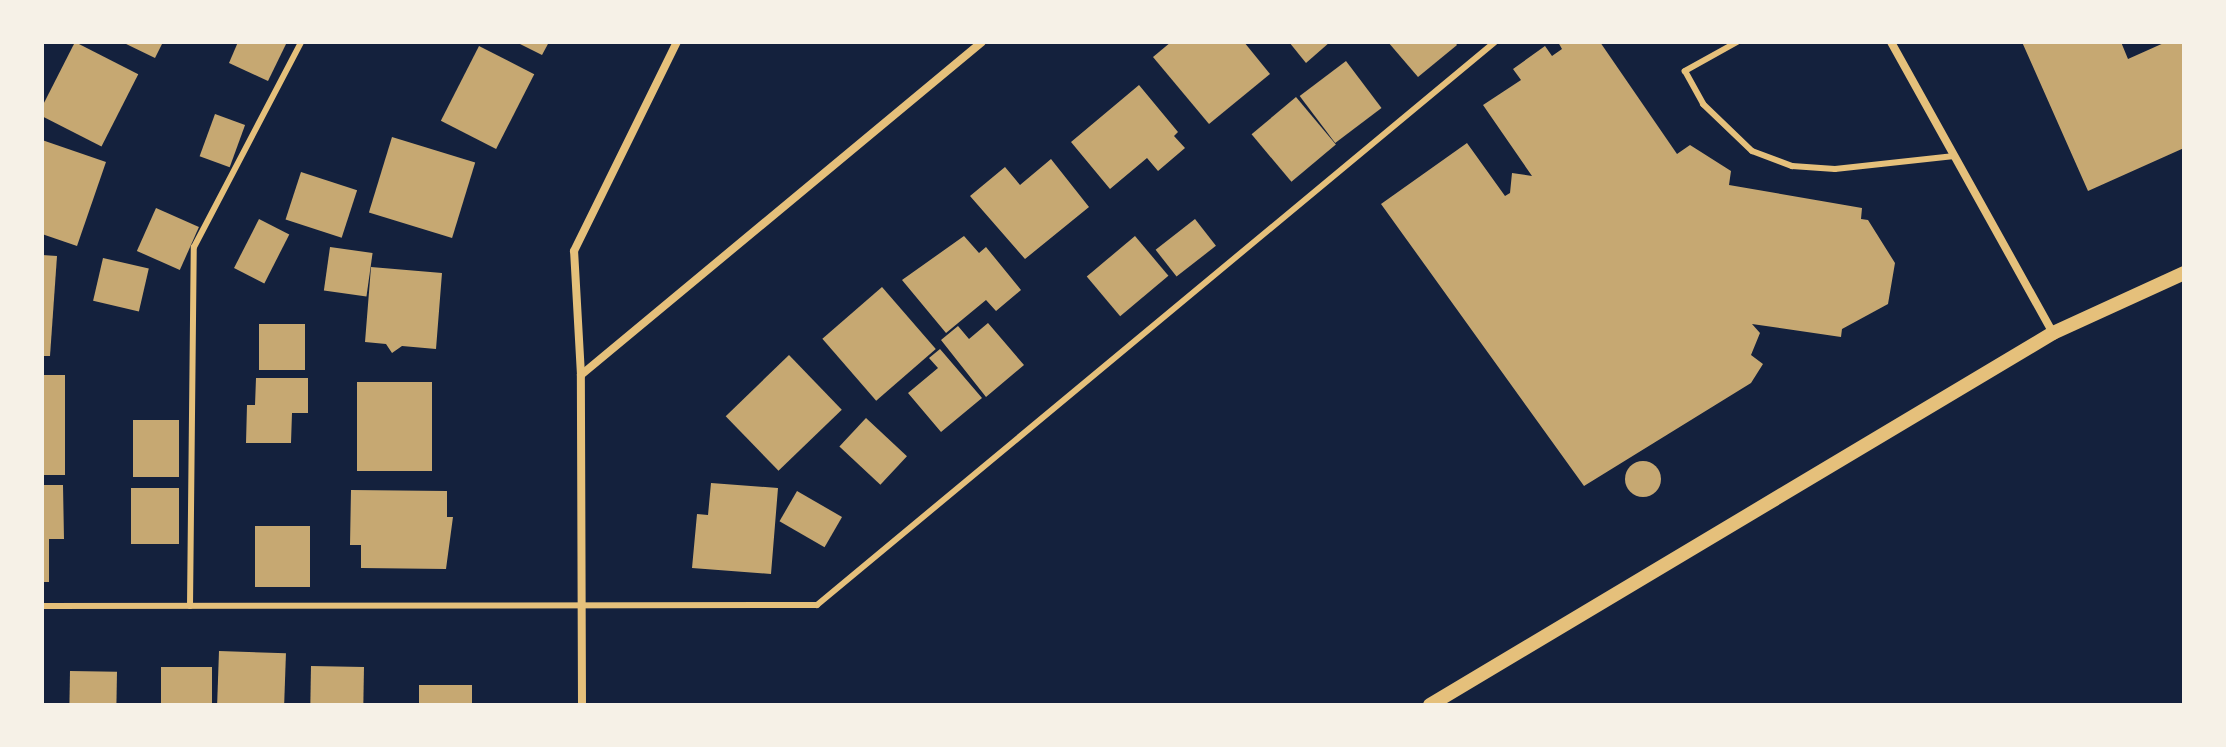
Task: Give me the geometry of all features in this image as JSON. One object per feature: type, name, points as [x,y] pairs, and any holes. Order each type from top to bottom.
[{"type":"street","points":[[582,705],[581,375],[574,251],[677,42]]},
{"type":"street","points":[[581,375],[982,42]]},
{"type":"street","points":[[1891,42],[2053,333]]},
{"type":"street","points":[[1430,705],[2053,333],[2184,273]]},
{"type":"lane","points":[[190,606],[194,247],[301,42]]},
{"type":"lane","points":[[42,606],[817,605],[1495,42]]},
{"type":"lane","points":[[1737,42],[1685,71],[1703,104],[1752,151],[1792,166],[1835,169],[1954,156]]},
{"type":"building","points":[[75,42],[138,74],[101,146],[42,116],[42,107]]},
{"type":"building","points":[[122,42],[163,42],[155,58]]},
{"type":"building","points":[[238,42],[287,42],[268,81],[229,63]]},
{"type":"building","points":[[516,42],[549,42],[542,55]]},
{"type":"building","points":[[1171,42],[1244,42],[1270,74],[1209,124],[1153,57]]},
{"type":"building","points":[[1289,42],[1330,42],[1306,63]]},
{"type":"building","points":[[1388,42],[1455,42],[1457,45],[1418,77]]},
{"type":"building","points":[[1558,42],[1600,42],[1677,154],[1690,145],[1731,171],[1729,185],[1862,208],[1861,219],[1868,220],[1895,263],[1888,304],[1842,329],[1841,337],[1752,324],[1760,333],[1751,355],[1763,364],[1751,383],[1584,486],[1381,204],[1467,143],[1505,196],[1510,193],[1512,173],[1532,176],[1483,105],[1521,80],[1513,69],[1545,46],[1552,56],[1562,49]]},
{"type":"building","points":[[2022,42],[2121,42],[2128,59],[2166,42],[2184,42],[2184,148],[2088,191]]},
{"type":"building","points":[[479,46],[534,74],[496,149],[441,121]]},
{"type":"building","points":[[1346,61],[1382,108],[1335,143],[1300,96]]},
{"type":"building","points":[[1139,85],[1178,132],[1174,136],[1185,148],[1158,171],[1147,158],[1110,189],[1071,142]]},
{"type":"building","points":[[1296,97],[1336,144],[1291,182],[1252,134]]},
{"type":"building","points":[[215,114],[245,125],[230,167],[200,156]]},
{"type":"building","points":[[392,137],[475,162],[452,238],[369,213]]},
{"type":"building","points":[[42,140],[106,162],[77,246],[42,234]]},
{"type":"building","points":[[1051,159],[1089,207],[1025,259],[970,196],[1005,167],[1020,185]]},
{"type":"building","points":[[301,172],[357,190],[342,238],[286,220]]},
{"type":"building","points":[[156,208],[199,227],[180,270],[137,251]]},
{"type":"building","points":[[259,219],[289,234],[264,283],[234,268]]},
{"type":"building","points":[[1195,219],[1216,246],[1177,277],[1156,250]]},
{"type":"building","points":[[964,236],[979,253],[986,247],[1021,290],[996,311],[986,300],[946,333],[902,280]]},
{"type":"building","points":[[1135,236],[1168,276],[1120,316],[1087,276]]},
{"type":"building","points":[[330,247],[373,253],[366,297],[324,291]]},
{"type":"building","points":[[42,255],[57,256],[50,356],[42,356]]},
{"type":"building","points":[[103,258],[149,269],[139,311],[93,301]]},
{"type":"building","points":[[371,267],[442,273],[436,349],[402,346],[392,353],[386,344],[365,342]]},
{"type":"building","points":[[882,287],[936,349],[876,401],[822,339]]},
{"type":"building","points":[[988,323],[1024,365],[986,397],[941,340],[958,326],[969,339]]},
{"type":"building","points":[[259,324],[305,324],[305,370],[259,370]]},
{"type":"building","points":[[940,349],[982,398],[941,432],[908,393],[938,368],[929,358]]},
{"type":"building","points":[[789,355],[842,410],[778,471],[726,416]]},
{"type":"building","points":[[42,375],[65,375],[65,475],[42,475]]},
{"type":"building","points":[[256,378],[308,378],[308,413],[292,413],[291,443],[246,443],[247,405],[255,405]]},
{"type":"building","points":[[357,382],[432,382],[432,471],[357,471]]},
{"type":"building","points":[[866,418],[907,456],[880,485],[839,447]]},
{"type":"building","points":[[133,420],[179,420],[179,477],[133,477]]},
{"type":"building","points":[[1643,461],[1656,466],[1661,479],[1656,492],[1643,497],[1630,492],[1625,479],[1630,466]]},
{"type":"building","points":[[711,483],[778,488],[771,574],[692,568],[697,514],[708,515]]},
{"type":"building","points":[[43,485],[63,485],[64,539],[49,539],[49,582],[42,582]]},
{"type":"building","points":[[131,488],[179,488],[179,544],[131,544]]},
{"type":"building","points":[[351,490],[447,491],[447,517],[453,517],[446,569],[361,568],[361,545],[350,545]]},
{"type":"building","points":[[797,491],[842,517],[825,547],[780,521]]},
{"type":"building","points":[[255,526],[310,526],[310,587],[255,587]]},
{"type":"building","points":[[219,651],[286,653],[284,705],[217,705]]},
{"type":"building","points":[[311,666],[364,667],[363,705],[310,705]]},
{"type":"building","points":[[161,667],[212,667],[212,705],[161,705]]},
{"type":"building","points":[[70,671],[117,672],[116,705],[69,705]]},
{"type":"building","points":[[419,685],[472,685],[472,705],[419,705]]}]
